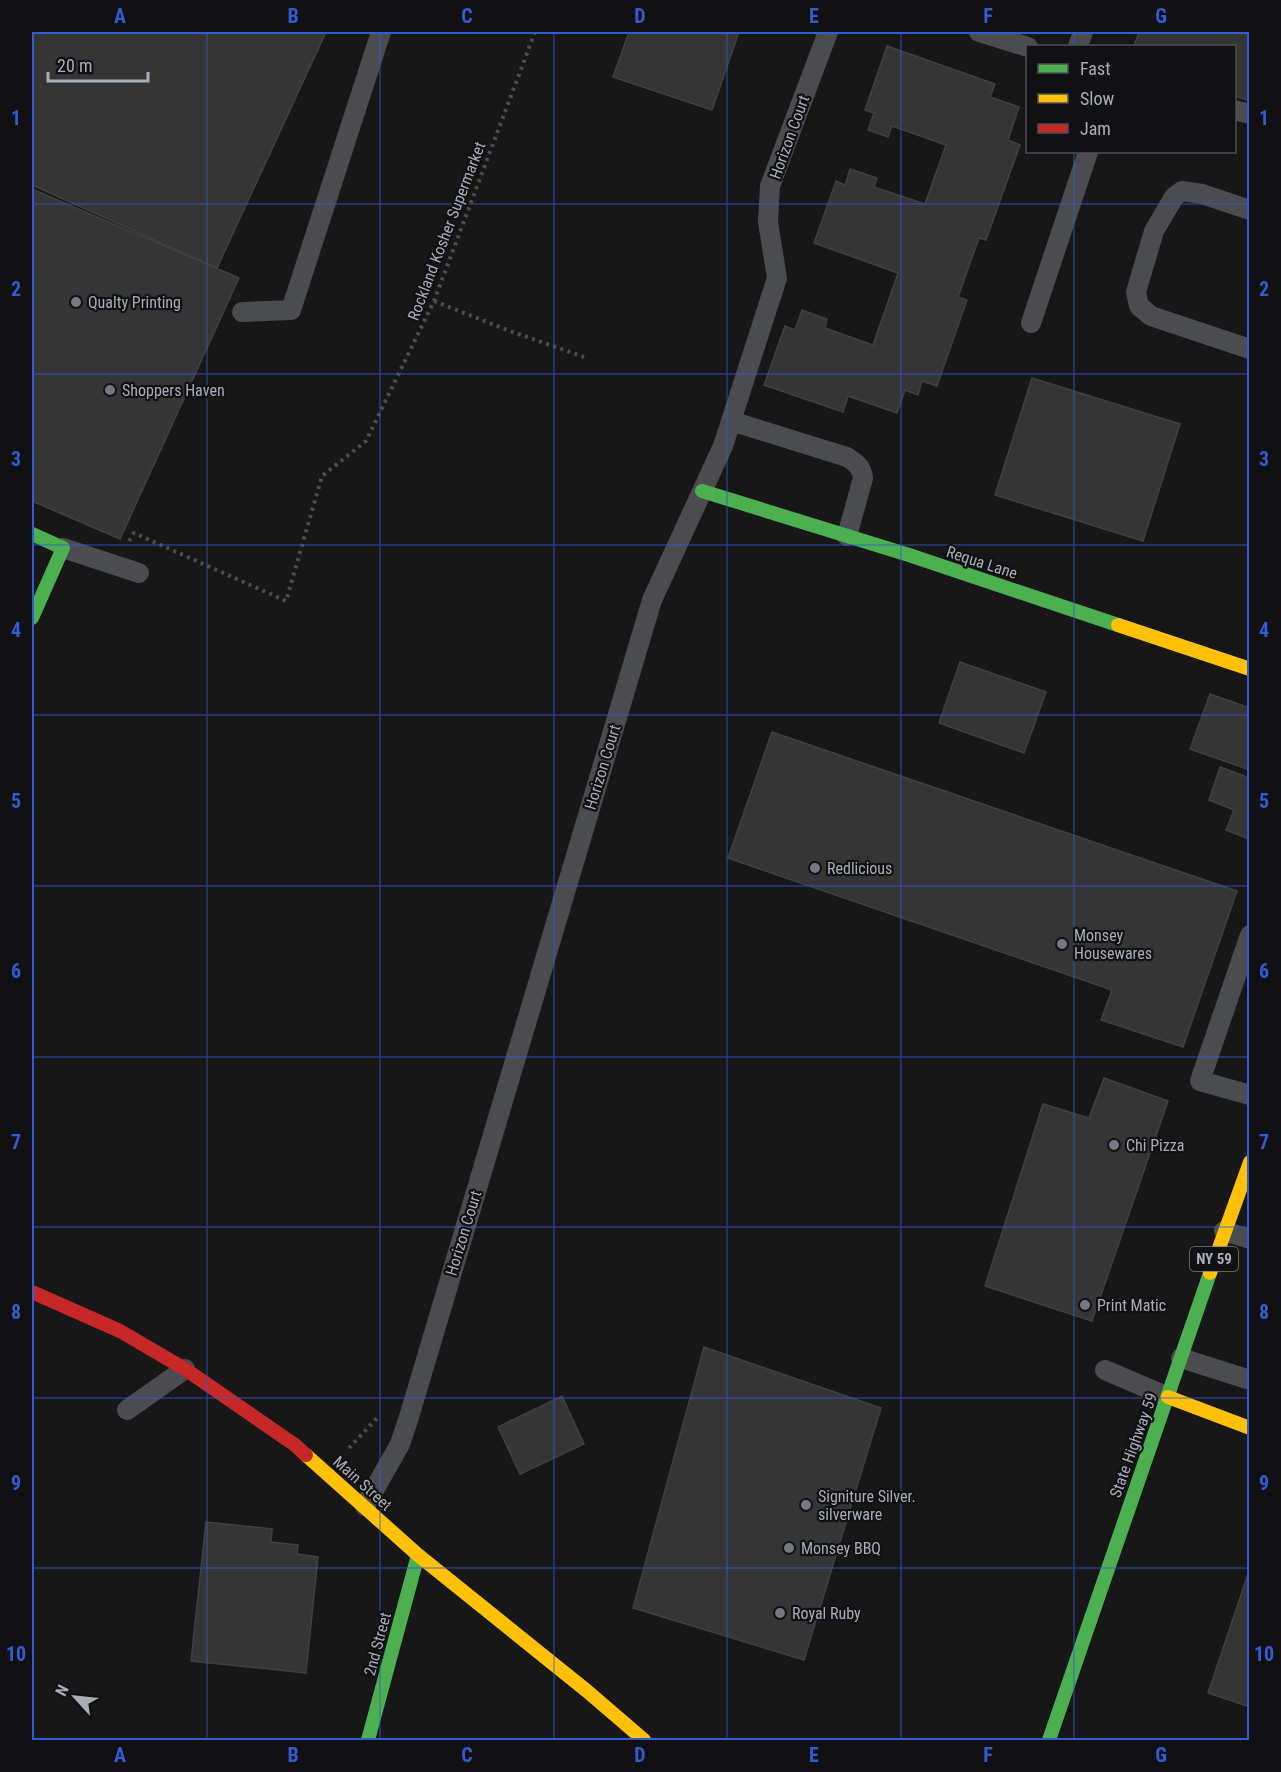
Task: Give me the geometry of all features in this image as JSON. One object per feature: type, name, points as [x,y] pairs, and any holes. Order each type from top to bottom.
[{"type":"main road","name":"Requa Lane","points":[[702,491],[847,536],[1250,669]]},
{"type":"main road","points":[[32,534],[63,548],[32,618]]},
{"type":"main road","name":"State Highway 59","points":[[1049,1740],[1224,1231],[1250,1162]]},
{"type":"main road","name":"Main Street","points":[[32,1292],[120,1331],[185,1369],[295,1445],[418,1555],[587,1691],[644,1740]]},
{"type":"main road","points":[[1168,1397],[1250,1428]]},
{"type":"main road","name":"2nd Street","points":[[368,1740],[418,1555]]},
{"type":"lane","points":[[242,312],[291,310],[381,32]]},
{"type":"lane","name":"Horizon Court","points":[[365,1506],[400,1444],[652,600],[723,446],[777,278],[768,222],[771,186],[828,32]]},
{"type":"lane","points":[[979,32],[1026,46]]},
{"type":"lane","points":[[1031,323],[1088,153]]},
{"type":"lane","points":[[1250,210],[1182,191],[1174,197],[1154,231],[1136,292],[1139,306],[1151,315],[1250,350]]},
{"type":"lane","points":[[731,421],[847,457],[859,465],[863,478],[847,536]]},
{"type":"lane","points":[[63,548],[139,573]]},
{"type":"lane","points":[[1250,934],[1200,1081],[1250,1095]]},
{"type":"lane","points":[[1224,1231],[1250,1239]]},
{"type":"lane","points":[[1181,1358],[1250,1380]]},
{"type":"lane","points":[[127,1410],[185,1369]]},
{"type":"lane","points":[[1105,1370],[1168,1397]]},
{"type":"path","name":"Rockland Kosher Supermarket","points":[[134,533],[286,601],[322,476],[366,441],[434,301],[535,32]]},
{"type":"path","points":[[434,301],[510,332],[584,357]]},
{"type":"path","points":[[326,1472],[382,1414]]},
{"type":"building","points":[[32,32],[326,32],[217,268],[32,185]]},
{"type":"building","points":[[629,32],[739,32],[712,110],[613,77]]},
{"type":"building","points":[[1139,32],[1250,32],[1250,101],[1236,97],[1236,45],[1134,45]]},
{"type":"building","points":[[887,46],[995,84],[990,97],[1019,107],[1008,140],[1020,145],[986,240],[979,238],[958,297],[967,300],[937,386],[922,381],[918,395],[905,390],[897,413],[848,396],[843,412],[764,385],[785,326],[795,330],[802,310],[827,319],[825,328],[873,345],[898,273],[814,243],[836,181],[845,185],[850,169],[877,178],[874,187],[925,204],[946,145],[892,126],[888,137],[868,130],[874,113],[865,110]]},
{"type":"building","name":"Shoppers Haven","points":[[32,189],[239,278],[120,539],[32,501]]},
{"type":"building","points":[[1032,378],[1180,424],[1143,541],[995,495]]},
{"type":"building","points":[[960,662],[1046,692],[1024,753],[939,723]]},
{"type":"building","points":[[1210,694],[1250,708],[1250,770],[1190,749]]},
{"type":"building","points":[[772,732],[1237,891],[1183,1047],[1101,1020],[1112,990],[728,858]]},
{"type":"building","points":[[1220,767],[1250,778],[1249,839],[1226,830],[1234,810],[1209,800]]},
{"type":"building","points":[[1104,1078],[1168,1101],[1092,1321],[985,1286],[1043,1104],[1089,1118]]},
{"type":"building","points":[[704,1347],[881,1408],[804,1660],[633,1608]]},
{"type":"building","points":[[562,1396],[584,1444],[520,1474],[498,1427]]},
{"type":"building","points":[[206,1522],[272,1529],[271,1542],[298,1545],[297,1554],[318,1557],[306,1673],[191,1661]]},
{"type":"building","points":[[1250,1568],[1250,1707],[1208,1693]]},
{"type":"traffic: fast","points":[[702,491],[909,555],[1118,625]]},
{"type":"traffic: fast","points":[[32,534],[63,548],[32,618]]},
{"type":"traffic: fast","points":[[1049,1740],[1210,1273]]},
{"type":"traffic: fast","points":[[368,1740],[418,1555]]},
{"type":"traffic: slow","points":[[1118,625],[1250,669]]},
{"type":"traffic: slow","points":[[1210,1273],[1250,1162]]},
{"type":"traffic: slow","points":[[1168,1397],[1250,1428]]},
{"type":"traffic: slow","points":[[306,1455],[418,1555],[587,1691],[644,1740]]},
{"type":"traffic: jam","points":[[32,1292],[120,1331],[185,1369],[306,1455]]},
{"type":"place","name":"Qualty Printing","points":[[76,302]]},
{"type":"place","name":"Shoppers Haven","points":[[110,390]]},
{"type":"place","name":"Redlicious","points":[[815,868]]},
{"type":"place","name":"Monsey Housewares","points":[[1062,944]]},
{"type":"place","name":"Chi Pizza","points":[[1114,1145]]},
{"type":"place","name":"Print Matic","points":[[1085,1305]]},
{"type":"place","name":"Signiture Silver. silverware","points":[[806,1505]]},
{"type":"place","name":"Monsey BBQ","points":[[789,1548]]},
{"type":"place","name":"Royal Ruby","points":[[780,1613]]}]
